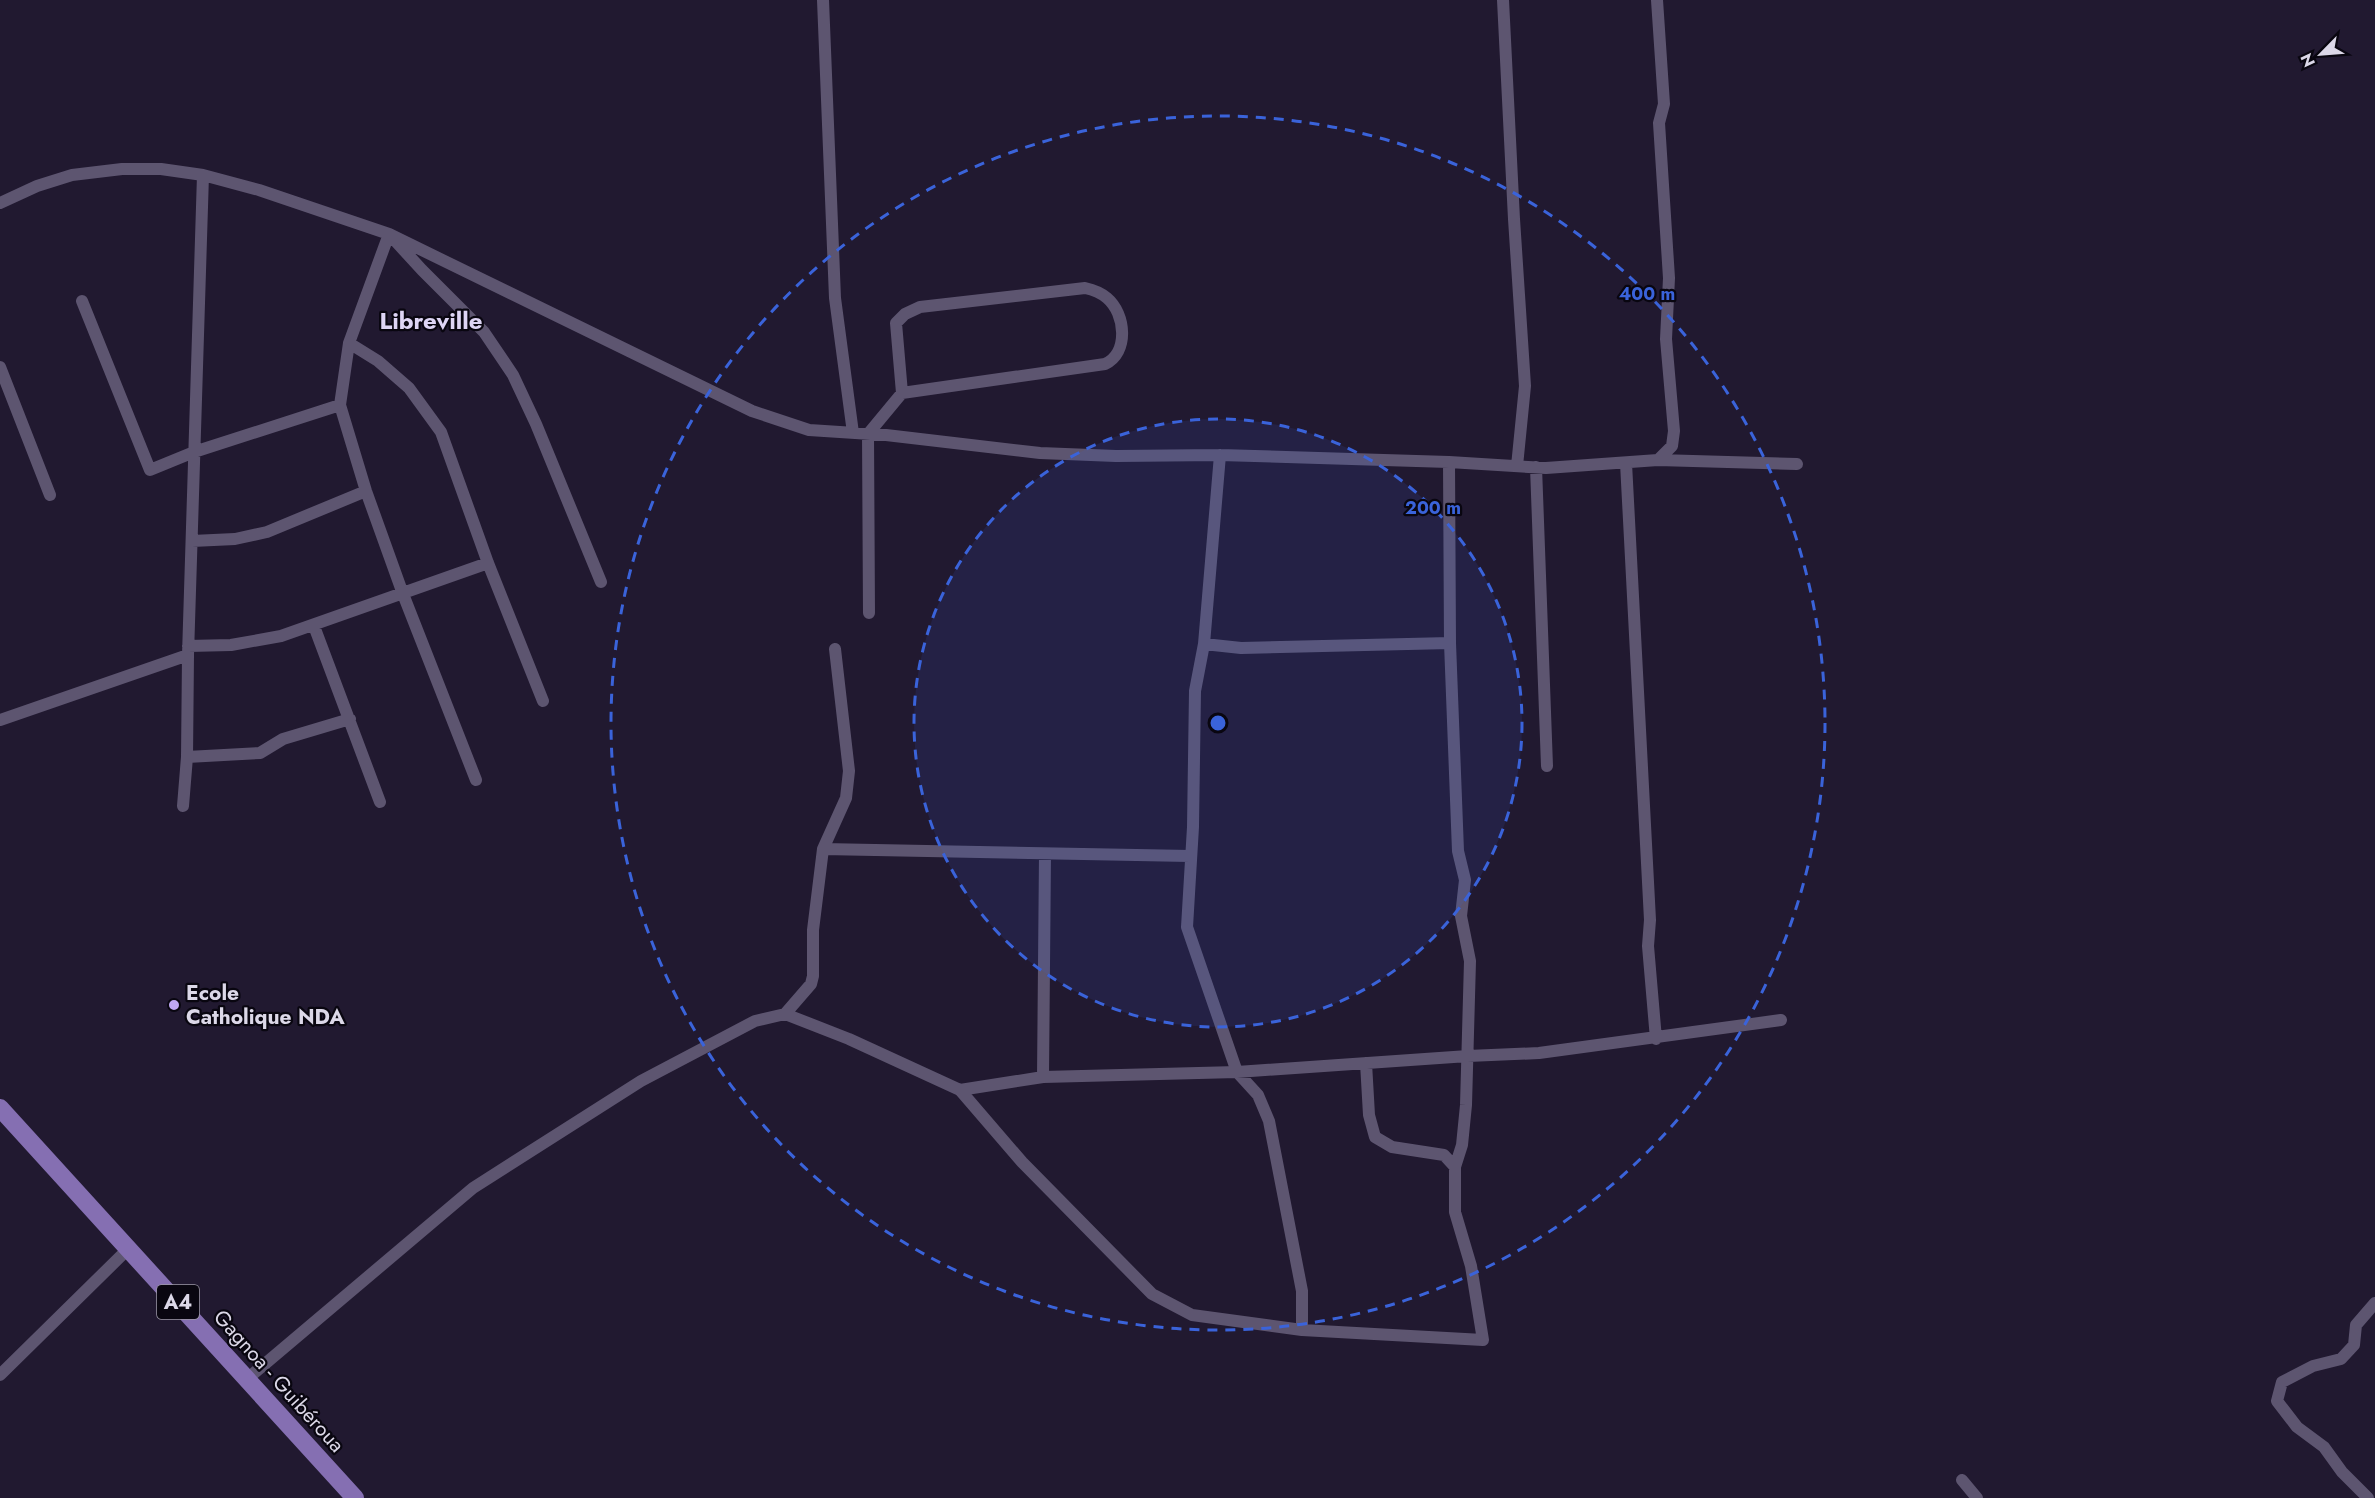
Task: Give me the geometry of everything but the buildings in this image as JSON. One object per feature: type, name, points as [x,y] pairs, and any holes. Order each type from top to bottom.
[{"type":"main road","name":"Gagnoa - Guibéroua","points":[[0,1108],[355,1498]]},
{"type":"street","points":[[823,0],[835,298],[853,433]]},
{"type":"street","points":[[1503,0],[1525,386],[1517,466]]},
{"type":"street","points":[[1658,0],[1664,104],[1659,123],[1669,278],[1666,339],[1674,431],[1672,446],[1658,460]]},
{"type":"street","points":[[0,203],[46,183],[72,175],[100,171],[161,169],[203,175],[333,213],[389,234],[752,411],[808,430],[868,434],[1040,453],[1116,456],[1220,455],[1536,467],[1658,460],[1797,464]]},
{"type":"street","points":[[183,806],[187,757],[188,651],[203,175]]},
{"type":"street","points":[[389,234],[349,343],[340,405],[366,491],[403,594],[476,780]]},
{"type":"street","points":[[389,234],[484,332],[513,375],[536,424],[601,582]]},
{"type":"street","points":[[869,613],[868,434],[902,393],[1113,361],[1121,347],[1122,333],[1116,308],[1098,291],[1085,288],[920,307],[905,314],[896,324],[902,393]]},
{"type":"street","points":[[82,301],[150,470],[194,452],[340,405]]},
{"type":"street","points":[[349,343],[378,361],[409,388],[441,432],[488,563],[543,701]]},
{"type":"street","points":[[0,367],[50,495]]},
{"type":"street","points":[[1220,455],[1203,644],[1195,691],[1193,827],[1186,927],[1238,1072],[1258,1095],[1269,1121],[1302,1291],[1302,1330]]},
{"type":"street","points":[[247,1379],[473,1188],[641,1081],[755,1021],[785,1014],[849,1039],[960,1090],[1022,1162],[1152,1294],[1192,1315],[1302,1330],[1483,1340],[1472,1266],[1455,1212],[1455,1167],[1462,1145],[1468,1056],[1470,961],[1461,916],[1465,880],[1458,851],[1450,643],[1449,462]]},
{"type":"street","points":[[1626,463],[1650,920],[1648,946],[1656,1039]]},
{"type":"street","points":[[1536,467],[1547,766]]},
{"type":"street","points":[[192,541],[235,540],[267,532],[366,491]]},
{"type":"street","points":[[0,720],[188,651],[254,642],[314,626],[488,563]]},
{"type":"street","points":[[314,626],[380,802]]},
{"type":"street","points":[[1203,644],[1241,648],[1450,643]]},
{"type":"street","points":[[785,1014],[811,984],[813,930],[823,849],[846,798],[849,771],[835,650]]},
{"type":"street","points":[[187,757],[260,753],[283,739],[350,720]]},
{"type":"street","points":[[823,849],[1190,856]]},
{"type":"street","points":[[1043,1077],[1045,854]]},
{"type":"street","points":[[960,1090],[1043,1077],[1238,1072],[1539,1053],[1656,1039],[1781,1020]]},
{"type":"street","points":[[1366,1063],[1369,1115],[1375,1137],[1392,1147],[1444,1155],[1455,1167]]},
{"type":"street","points":[[0,1376],[129,1248]]},
{"type":"street","points":[[2368,1498],[2342,1472],[2324,1447],[2297,1427],[2277,1401],[2282,1382],[2313,1366],[2341,1359],[2354,1345],[2356,1324],[2375,1303]]},
{"type":"street","points":[[1962,1480],[1977,1498]]},
{"type":"place","name":"Ecole Catholique NDA","points":[[174,1005]]},
{"type":"district","name":"Libreville","points":[[431,321]]}]
